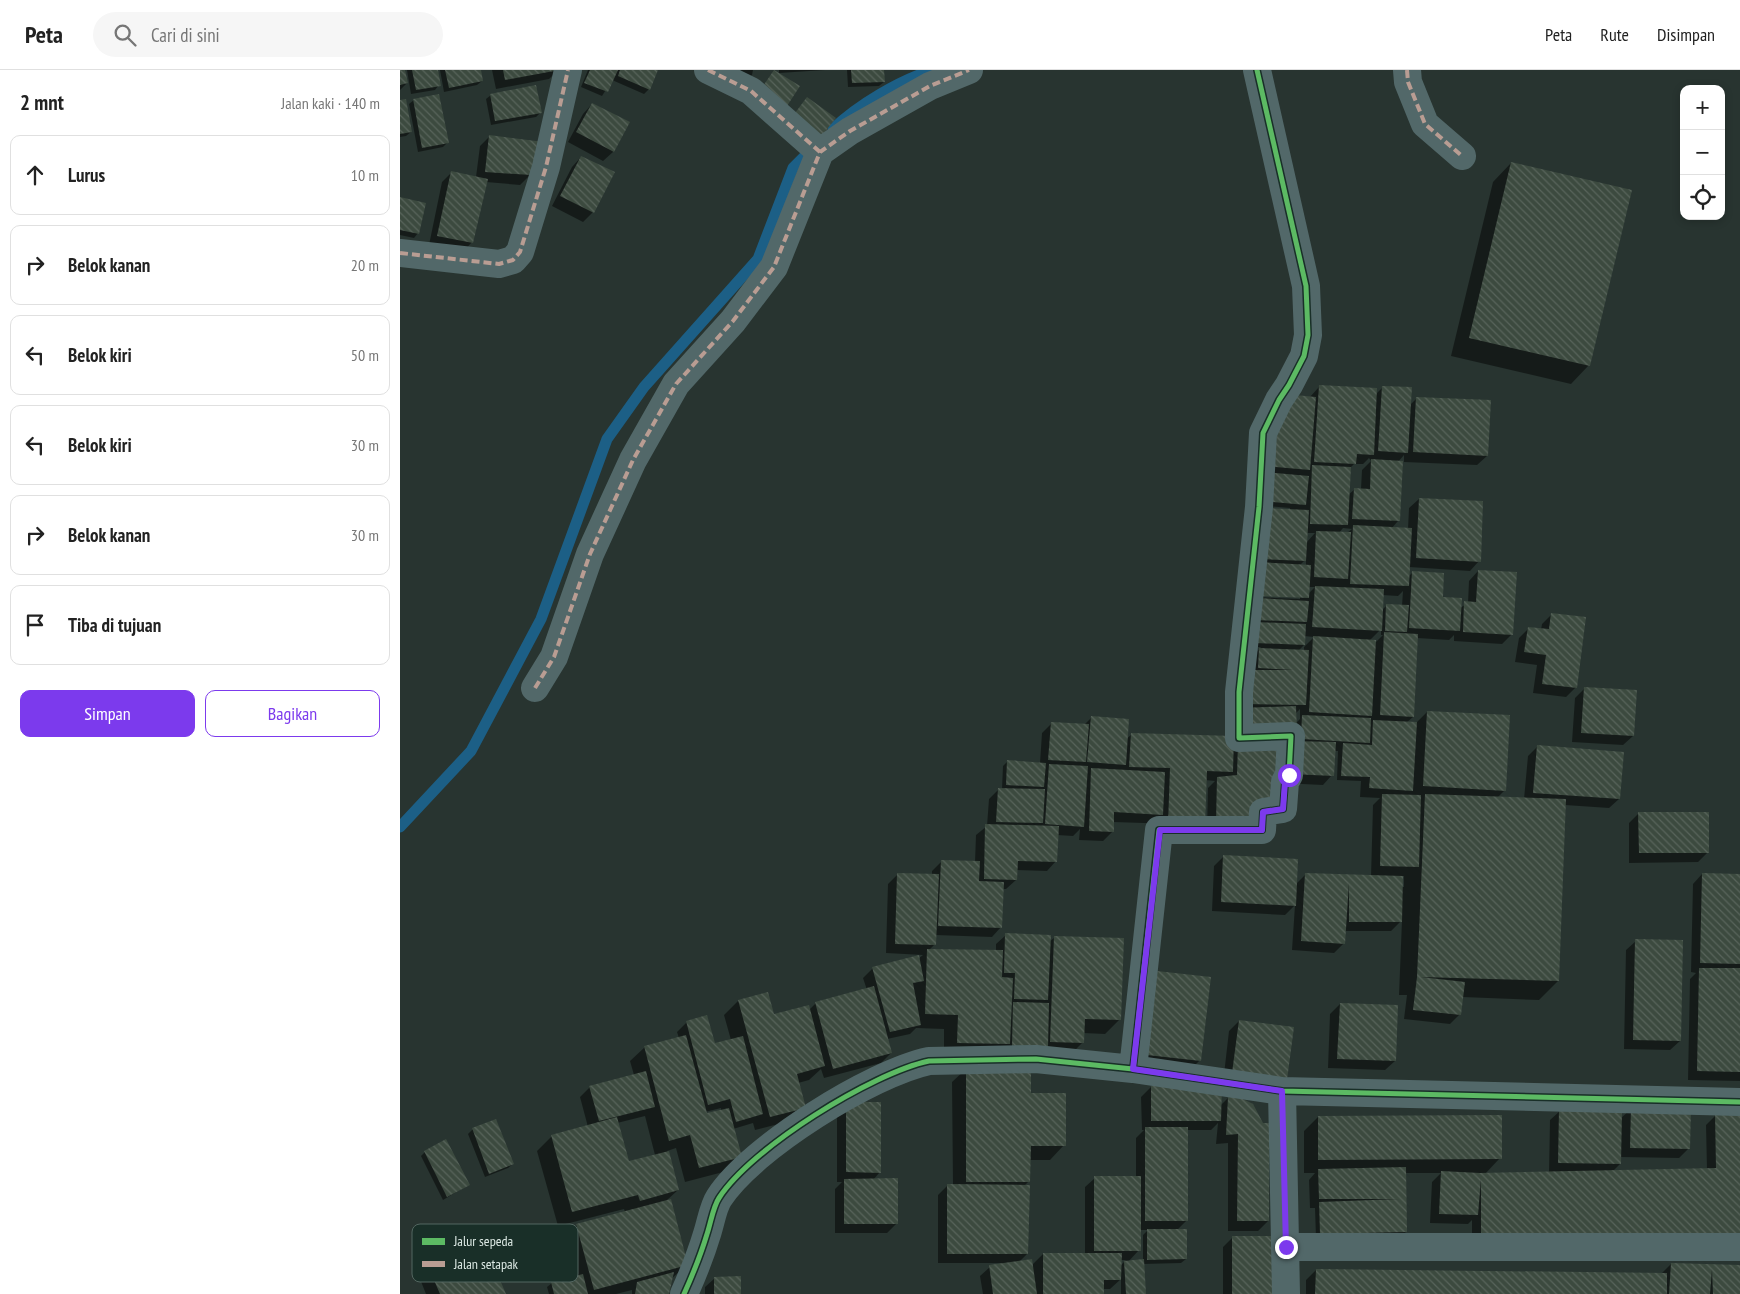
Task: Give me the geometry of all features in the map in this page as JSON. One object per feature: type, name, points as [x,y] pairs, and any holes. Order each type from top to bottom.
[{"type":"street","points":[[400,253],[499,264],[513,260],[520,252],[546,167],[568,70]]},
{"type":"street","points":[[708,70],[751,91],[814,147]]},
{"type":"street","points":[[534,688],[554,657],[590,554],[633,460],[676,384],[733,321],[774,266],[814,147],[850,131],[930,86],[969,70]]},
{"type":"street","points":[[1133,1069],[1160,830],[1262,830],[1263,812],[1283,809],[1285,782],[1289,775],[1291,736],[1239,738],[1239,692],[1259,507],[1263,432],[1278,400],[1289,385],[1304,356],[1308,335],[1306,286],[1256,70]]},
{"type":"street","points":[[1407,70],[1408,82],[1425,124],[1462,156]]},
{"type":"street","points":[[684,1294],[718,1199],[734,1178],[756,1157],[801,1125],[877,1079],[912,1064],[943,1060],[1036,1059],[1133,1069],[1282,1091],[1740,1102]]},
{"type":"street","points":[[1282,1091],[1286,1294]]},
{"type":"street","points":[[1286,1247],[1740,1247]]},
{"type":"building","points":[[400,70],[405,70],[408,83],[400,85]]},
{"type":"building","points":[[412,70],[438,70],[441,86],[416,90]]},
{"type":"building","points":[[445,70],[481,70],[483,81],[449,88]]},
{"type":"building","points":[[503,70],[554,70],[554,71],[505,80]]},
{"type":"building","points":[[590,70],[618,70],[608,92],[584,83]]},
{"type":"building","points":[[620,70],[658,70],[650,90],[618,76]]},
{"type":"building","points":[[774,70],[800,86],[787,106],[761,89]]},
{"type":"building","points":[[851,70],[884,70],[885,82],[852,83]]},
{"type":"building","points":[[536,85],[542,113],[495,121],[490,94]]},
{"type":"building","points":[[439,94],[449,143],[422,148],[413,99]]},
{"type":"building","points":[[807,97],[836,118],[820,138],[792,117]]},
{"type":"building","points":[[406,99],[412,132],[400,134],[400,100]]},
{"type":"building","points":[[592,103],[630,122],[614,152],[576,132]]},
{"type":"building","points":[[489,135],[544,142],[531,175],[485,172]]},
{"type":"building","points":[[581,156],[615,172],[594,213],[560,196]]},
{"type":"building","points":[[1511,162],[1632,190],[1590,366],[1469,338]]},
{"type":"building","points":[[451,171],[488,179],[473,243],[437,236]]},
{"type":"building","points":[[400,197],[426,203],[419,234],[400,230]]},
{"type":"building","points":[[1319,385],[1377,388],[1374,455],[1357,454],[1356,464],[1314,462]]},
{"type":"building","points":[[1382,386],[1412,387],[1408,453],[1378,451]]},
{"type":"building","points":[[1284,394],[1316,397],[1310,470],[1264,466],[1268,429],[1280,430]]},
{"type":"building","points":[[1416,397],[1491,400],[1488,456],[1413,452]]},
{"type":"building","points":[[1371,459],[1403,461],[1400,521],[1352,519],[1354,488],[1370,489]]},
{"type":"building","points":[[1312,465],[1351,467],[1348,525],[1310,524]]},
{"type":"building","points":[[1264,472],[1309,476],[1306,505],[1261,501]]},
{"type":"building","points":[[1419,498],[1483,501],[1481,562],[1416,558]]},
{"type":"building","points":[[1263,508],[1309,510],[1306,561],[1260,559]]},
{"type":"building","points":[[1353,525],[1412,528],[1409,586],[1350,584]]},
{"type":"building","points":[[1316,531],[1351,532],[1348,579],[1314,577]]},
{"type":"building","points":[[1259,562],[1311,565],[1309,598],[1257,596]]},
{"type":"building","points":[[1478,570],[1517,572],[1513,635],[1463,632],[1464,601],[1476,602]]},
{"type":"building","points":[[1412,571],[1444,573],[1443,597],[1462,598],[1460,631],[1409,628]]},
{"type":"building","points":[[1315,586],[1384,589],[1382,631],[1312,627]]},
{"type":"building","points":[[1257,598],[1309,601],[1307,622],[1256,620]]},
{"type":"building","points":[[1386,604],[1409,605],[1407,632],[1385,631]]},
{"type":"building","points":[[1551,613],[1586,617],[1577,688],[1542,684],[1546,655],[1524,652],[1528,627],[1549,629]]},
{"type":"building","points":[[1256,622],[1306,624],[1305,645],[1255,643]]},
{"type":"building","points":[[1384,632],[1418,634],[1414,717],[1380,715]]},
{"type":"building","points":[[1313,636],[1376,640],[1372,716],[1309,712]]},
{"type":"building","points":[[1259,648],[1309,650],[1306,705],[1245,704],[1246,670],[1294,670],[1258,668]]},
{"type":"building","points":[[1584,687],[1637,690],[1634,736],[1581,733]]},
{"type":"building","points":[[1296,706],[1297,732],[1242,735],[1240,708]]},
{"type":"building","points":[[1427,711],[1510,715],[1506,791],[1423,786]]},
{"type":"building","points":[[1302,715],[1371,718],[1370,743],[1301,739]]},
{"type":"building","points":[[1091,716],[1129,719],[1126,765],[1087,762]]},
{"type":"building","points":[[1373,720],[1417,722],[1413,791],[1369,788],[1370,777],[1341,776],[1343,743],[1372,745]]},
{"type":"building","points":[[1051,722],[1089,724],[1086,762],[1048,760]]},
{"type":"building","points":[[1131,733],[1234,736],[1233,772],[1207,771],[1205,825],[1168,824],[1170,768],[1129,767]]},
{"type":"building","points":[[1289,739],[1278,806],[1257,821],[1216,822],[1217,777],[1237,775],[1238,742]]},
{"type":"building","points":[[1292,741],[1336,742],[1334,776],[1290,774]]},
{"type":"building","points":[[1537,745],[1624,752],[1620,799],[1533,793]]},
{"type":"building","points":[[1007,760],[1046,763],[1044,787],[1006,785]]},
{"type":"building","points":[[1049,764],[1088,766],[1084,827],[1045,824]]},
{"type":"building","points":[[1091,768],[1165,772],[1163,815],[1114,812],[1114,832],[1089,831]]},
{"type":"building","points":[[998,788],[1045,789],[1043,823],[996,822]]},
{"type":"building","points":[[1382,794],[1421,795],[1419,867],[1380,866]]},
{"type":"building","points":[[1425,794],[1566,799],[1559,981],[1421,977],[1465,982],[1461,1015],[1413,1010],[1417,977]]},
{"type":"building","points":[[1638,812],[1709,812],[1709,853],[1639,853]]},
{"type":"building","points":[[985,824],[1059,826],[1057,862],[1018,861],[1017,880],[984,879]]},
{"type":"building","points":[[1223,855],[1298,859],[1296,906],[1221,902]]},
{"type":"building","points":[[941,860],[980,861],[979,881],[1004,882],[1002,928],[938,926]]},
{"type":"building","points":[[897,873],[939,874],[936,945],[895,944]]},
{"type":"building","points":[[1305,873],[1403,876],[1402,922],[1349,922],[1349,883],[1345,944],[1301,941]]},
{"type":"building","points":[[1702,873],[1740,874],[1740,964],[1700,963]]},
{"type":"building","points":[[1005,933],[1051,935],[1048,1000],[1014,999],[1015,973],[1004,973]]},
{"type":"building","points":[[1054,936],[1124,938],[1121,1020],[1085,1019],[1084,1043],[1050,1042]]},
{"type":"building","points":[[1635,939],[1683,940],[1681,1041],[1633,1040]]},
{"type":"building","points":[[927,949],[1003,950],[1002,977],[1013,978],[1010,1044],[957,1043],[958,1015],[925,1014]]},
{"type":"building","points":[[919,955],[924,981],[913,983],[921,1025],[890,1032],[872,967]]},
{"type":"building","points":[[1699,968],[1740,968],[1740,1072],[1697,1071]]},
{"type":"building","points":[[1148,970],[1211,977],[1201,1061],[1138,1054]]},
{"type":"building","points":[[874,986],[892,1053],[833,1069],[815,1002]]},
{"type":"building","points":[[768,992],[774,1014],[809,1005],[825,1066],[797,1074],[806,1108],[770,1117],[738,1000]]},
{"type":"building","points":[[1013,1002],[1049,1003],[1048,1047],[1012,1046]]},
{"type":"building","points":[[1340,1003],[1398,1005],[1396,1061],[1337,1059]]},
{"type":"building","points":[[707,1015],[715,1043],[743,1036],[763,1114],[736,1122],[730,1099],[708,1105],[686,1021]]},
{"type":"building","points":[[1239,1020],[1294,1027],[1287,1080],[1232,1073]]},
{"type":"building","points":[[686,1035],[707,1113],[729,1108],[742,1157],[699,1168],[690,1135],[669,1141],[644,1046]]},
{"type":"building","points":[[966,1067],[1031,1067],[1031,1093],[1066,1093],[1066,1146],[1031,1146],[1030,1182],[966,1182]]},
{"type":"building","points":[[646,1071],[655,1107],[599,1121],[589,1086]]},
{"type":"building","points":[[1151,1086],[1222,1086],[1221,1121],[1151,1121]]},
{"type":"building","points":[[1237,1096],[1253,1104],[1263,1123],[1269,1123],[1269,1221],[1237,1221],[1238,1134],[1226,1135],[1228,1097]]},
{"type":"building","points":[[846,1102],[881,1102],[881,1173],[846,1172]]},
{"type":"building","points":[[1631,1107],[1691,1108],[1690,1149],[1630,1148]]},
{"type":"building","points":[[1559,1109],[1622,1111],[1621,1164],[1558,1163]]},
{"type":"building","points":[[1715,1114],[1740,1114],[1740,1234],[1481,1238],[1481,1179],[1478,1215],[1439,1214],[1441,1171],[1480,1173],[1716,1168]]},
{"type":"building","points":[[1502,1115],[1502,1159],[1318,1160],[1318,1116]]},
{"type":"building","points":[[617,1117],[629,1161],[669,1151],[679,1190],[640,1201],[638,1195],[572,1212],[551,1135]]},
{"type":"building","points":[[496,1119],[514,1164],[489,1174],[472,1128]]},
{"type":"building","points":[[1145,1127],[1188,1127],[1188,1221],[1145,1221]]},
{"type":"building","points":[[446,1139],[470,1185],[447,1197],[424,1151]]},
{"type":"building","points":[[1406,1167],[1407,1232],[1320,1234],[1319,1202],[1399,1199],[1319,1199],[1318,1169]]},
{"type":"building","points":[[1094,1176],[1141,1176],[1141,1251],[1094,1251]]},
{"type":"building","points":[[898,1178],[898,1224],[844,1224],[844,1179]]},
{"type":"building","points":[[947,1184],[1030,1185],[1028,1254],[947,1254]]},
{"type":"building","points":[[671,1199],[688,1265],[594,1290],[578,1231],[578,1224],[576,1224]]},
{"type":"building","points":[[1147,1229],[1187,1229],[1187,1259],[1147,1260]]},
{"type":"building","points":[[1232,1236],[1272,1236],[1272,1294],[1232,1294]]},
{"type":"building","points":[[1043,1253],[1122,1253],[1121,1280],[1104,1280],[1104,1294],[1043,1294]]},
{"type":"building","points":[[1032,1259],[1037,1294],[993,1294],[989,1265]]},
{"type":"building","points":[[1144,1259],[1146,1294],[1126,1294],[1124,1261]]},
{"type":"building","points":[[1671,1263],[1740,1265],[1740,1294],[1713,1294],[1712,1269],[1710,1294],[1669,1294]]},
{"type":"building","points":[[1316,1269],[1667,1273],[1667,1294],[1315,1294]]},
{"type":"building","points":[[674,1272],[669,1294],[635,1294],[637,1282]]},
{"type":"building","points":[[583,1274],[588,1294],[554,1294],[551,1282],[578,1282],[578,1275]]},
{"type":"building","points":[[741,1276],[741,1294],[714,1294],[714,1277]]},
{"type":"building","points":[[435,1282],[501,1282],[506,1294],[440,1294]]},
{"type":"waterway","points":[[833,129],[880,94],[920,74],[933,70]]},
{"type":"waterway","points":[[400,827],[471,751],[541,619],[607,439],[644,387],[758,259],[793,168],[813,148]]},
{"type":"marked path","points":[[400,253],[499,264],[513,260],[520,252],[546,167],[568,70]]},
{"type":"marked path","points":[[708,70],[751,91],[820,152]]},
{"type":"marked path","points":[[535,688],[554,657],[590,554],[633,460],[676,384],[733,321],[774,267],[820,152],[850,131],[930,86],[969,70]]},
{"type":"marked path","points":[[1407,70],[1408,82],[1425,124],[1462,156]]},
{"type":"cycle path","points":[[1133,1069],[1159,830],[1262,830],[1263,812],[1283,809],[1285,782],[1289,775],[1291,736],[1239,738],[1239,692],[1259,507],[1263,433],[1304,356],[1308,335],[1306,286],[1257,70]]},
{"type":"cycle path","points":[[684,1294],[694,1272],[719,1198],[735,1178],[757,1157],[784,1136],[846,1096],[905,1068],[929,1061],[1036,1059],[1133,1069],[1282,1091],[1740,1102]]},
{"type":"route","points":[[1286,1247],[1282,1091],[1133,1069],[1160,830],[1262,830],[1263,812],[1283,809],[1285,782],[1289,775]]}]
